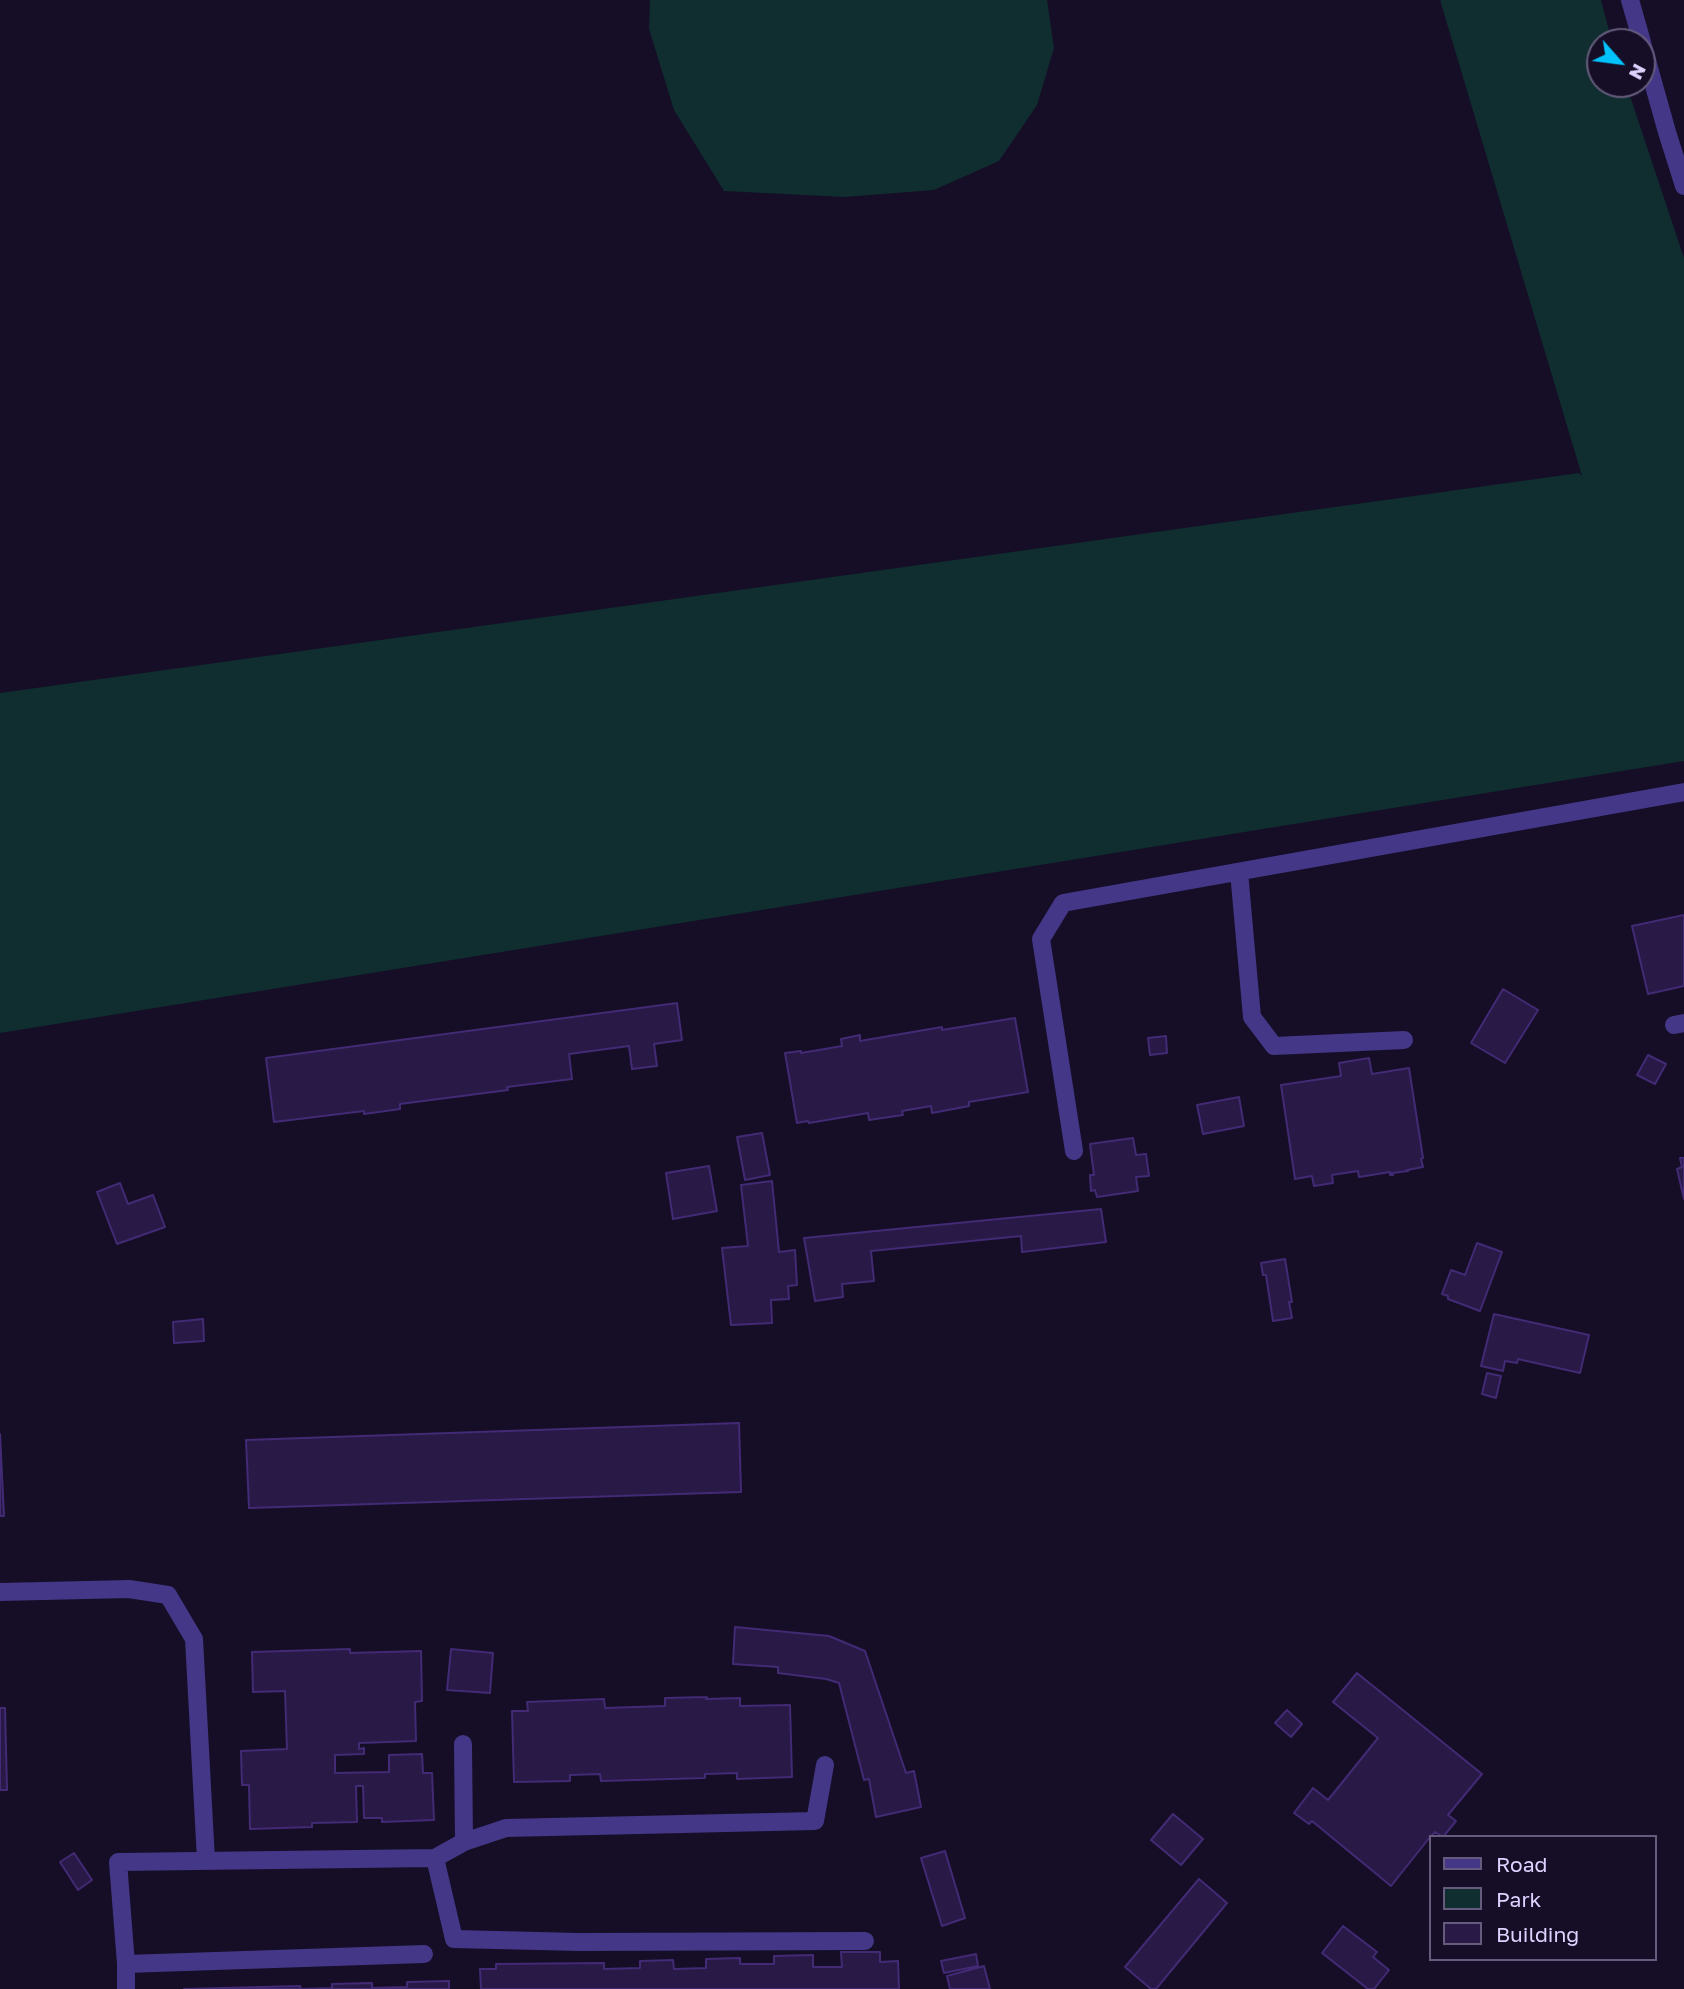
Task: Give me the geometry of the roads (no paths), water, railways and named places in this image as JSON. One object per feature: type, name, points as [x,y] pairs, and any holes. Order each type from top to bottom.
[{"type":"street","points":[[1630,0],[1638,28]]},
{"type":"street","points":[[1656,92],[1684,187]]},
{"type":"street","points":[[1074,1152],[1041,939],[1063,903],[1684,792]]},
{"type":"street","points":[[1239,872],[1252,1017],[1274,1046],[1404,1040]]},
{"type":"street","points":[[0,1592],[129,1589],[168,1594],[194,1639],[206,1860]]},
{"type":"street","points":[[463,1744],[464,1842]]},
{"type":"street","points":[[126,1989],[118,1861],[435,1858],[464,1842],[506,1828],[815,1821],[825,1765]]},
{"type":"street","points":[[435,1858],[454,1939],[579,1942],[865,1941]]},
{"type":"street","points":[[126,1964],[424,1954]]}]
